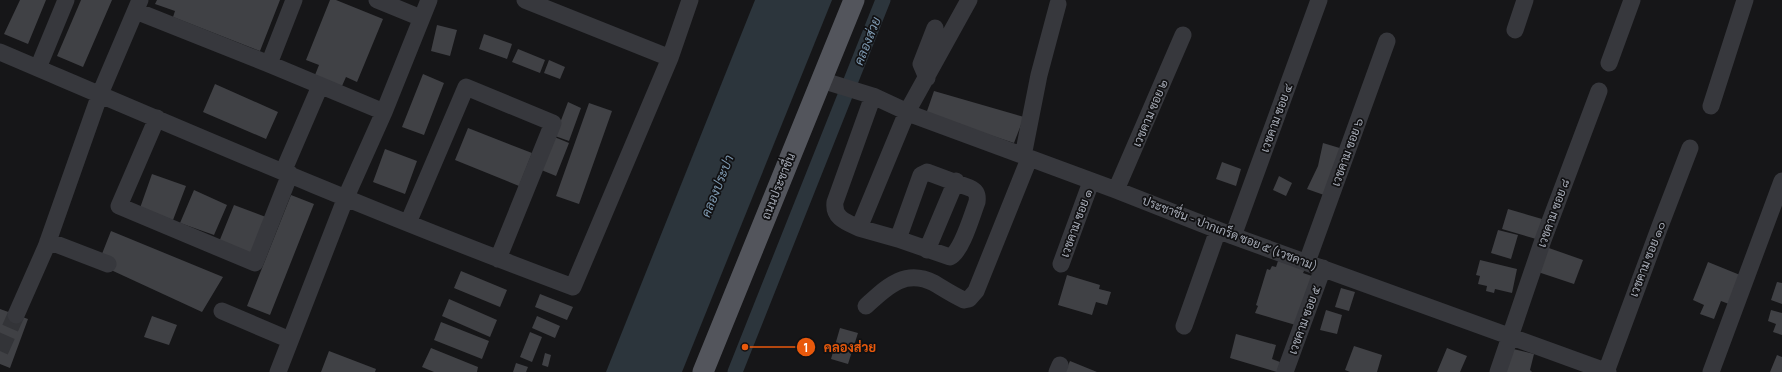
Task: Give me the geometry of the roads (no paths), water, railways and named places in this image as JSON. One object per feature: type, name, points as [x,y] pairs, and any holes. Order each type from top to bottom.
[{"type":"main road","name":"ถนนประชาชื่น","points":[[703,372],[826,82],[854,0]]},
{"type":"street","points":[[38,68],[66,0]]},
{"type":"street","points":[[269,64],[294,0]]},
{"type":"street","points":[[377,0],[421,18]]},
{"type":"street","points":[[278,372],[346,197],[384,112],[429,0]]},
{"type":"street","points":[[525,0],[670,58]]},
{"type":"street","points":[[0,52],[408,223],[573,287],[670,58],[690,0]]},
{"type":"street","points":[[859,228],[907,112],[927,78],[968,0]]},
{"type":"street","name":"เวชคาม ซอย ๔","points":[[1233,236],[1319,0]]},
{"type":"street","points":[[1515,30],[1525,0]]},
{"type":"street","points":[[1609,63],[1632,0]]},
{"type":"street","points":[[1711,106],[1745,0]]},
{"type":"street","points":[[866,306],[890,285],[904,279],[920,278],[964,300],[973,296],[1026,158],[1039,75],[1058,4]]},
{"type":"street","points":[[16,315],[48,241],[100,94],[138,5],[269,64],[384,112]]},
{"type":"street","points":[[927,78],[921,64],[935,28]]},
{"type":"street","name":"เวชคาม ซอย ๒","points":[[1116,190],[1183,35]]},
{"type":"street","name":"เวชคาม ซอย ๖","points":[[1315,265],[1387,41]]},
{"type":"street","name":"ประชาชื่น - ปากเกร็ด ซอย ๕ (เวชคาม)","points":[[826,82],[873,96],[907,112],[1026,158],[1116,190],[1233,236],[1607,372]]},
{"type":"street","points":[[157,118],[119,206],[255,263],[320,86]]},
{"type":"street","points":[[408,223],[466,87],[553,123],[498,259]]},
{"type":"street","name":"เวชคาม ซอย ๘","points":[[1498,372],[1543,240],[1599,91]]},
{"type":"street","points":[[873,96],[835,202],[834,210],[838,216],[846,222],[859,228],[898,239],[950,257],[955,254],[959,247],[978,196],[975,191],[956,181],[927,172],[921,175],[898,239]]},
{"type":"street","name":"เวชคาม ซอย ๑๐","points":[[1607,372],[1690,148]]},
{"type":"street","points":[[927,250],[956,181]]},
{"type":"street","points":[[1711,372],[1782,181]]},
{"type":"street","name":"เวชคาม ซอย ๑","points":[[1061,264],[1091,182]]},
{"type":"street","points":[[1184,326],[1218,230]]},
{"type":"street","points":[[48,241],[108,264]]},
{"type":"street","name":"เวชคาม ซอย ๕","points":[[1285,372],[1315,265]]},
{"type":"street","points":[[222,311],[290,340]]},
{"type":"water","name":"คลองประปา","points":[[755,0],[832,0],[682,372],[606,372]]},
{"type":"waterway","name":"คลองส่วย","points":[[735,372],[883,0]]},
{"type":"tunnel","points":[[0,351],[16,315]]},
{"type":"place","name":"คลองส่วย","points":[[745,347]]}]
